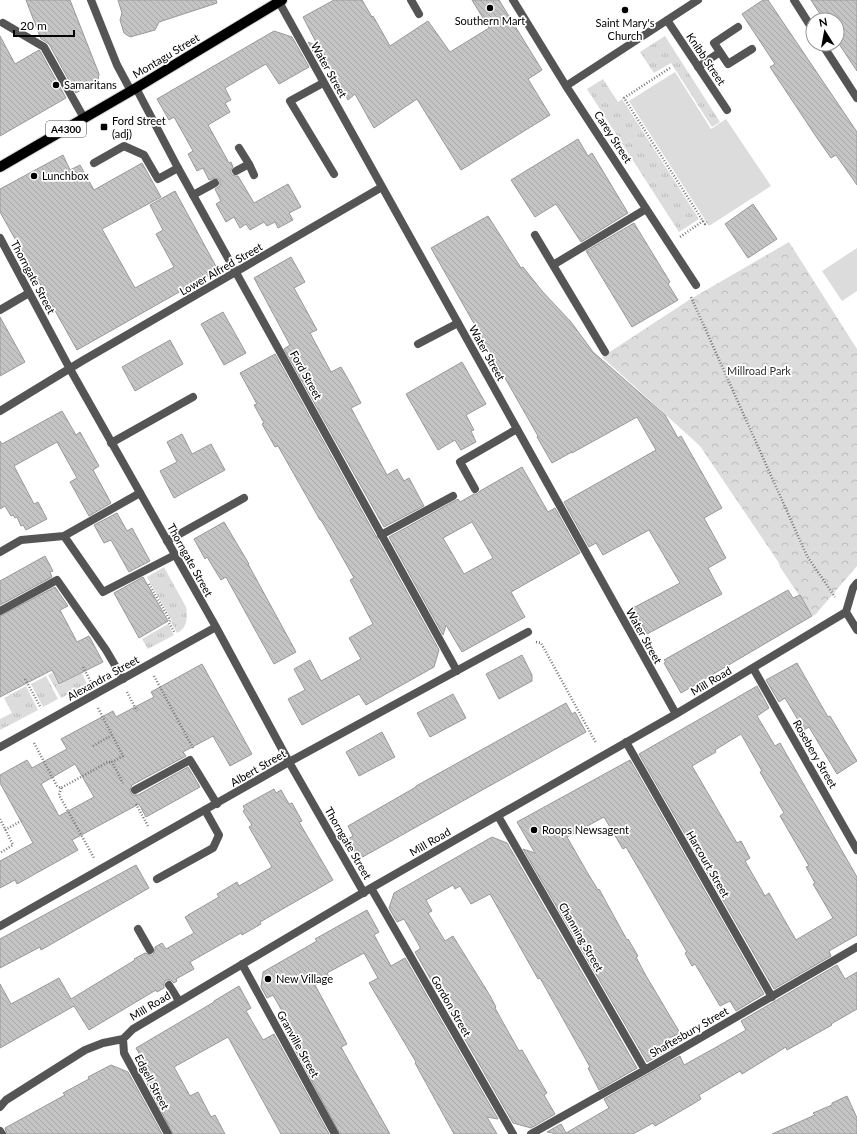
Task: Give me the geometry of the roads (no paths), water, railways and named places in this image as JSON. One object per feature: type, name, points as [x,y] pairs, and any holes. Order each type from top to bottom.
[{"type":"main road","name":"Montagu Street","points":[[0,167],[134,90],[280,1]]},
{"type":"street","name":"Ford Street","points":[[91,0],[117,65],[134,90],[237,272],[456,671]]},
{"type":"street","points":[[411,0],[419,14]]},
{"type":"street","name":"Carey Street","points":[[513,0],[566,86],[696,285]]},
{"type":"street","points":[[566,86],[698,0]]},
{"type":"street","points":[[794,0],[805,17]]},
{"type":"street","name":"Water Street","points":[[280,1],[323,83],[676,714]]},
{"type":"street","name":"Knibb Street","points":[[667,20],[727,110]]},
{"type":"street","points":[[3,23],[44,47],[84,118]]},
{"type":"street","points":[[738,27],[714,43],[728,64],[752,49]]},
{"type":"street","points":[[698,67],[720,52]]},
{"type":"street","points":[[827,52],[857,98]]},
{"type":"street","points":[[323,83],[290,101],[334,174]]},
{"type":"street","points":[[94,163],[124,146],[144,155],[158,179],[178,168]]},
{"type":"street","points":[[239,148],[254,175]]},
{"type":"street","points":[[236,171],[249,164]]},
{"type":"street","points":[[193,195],[214,183]]},
{"type":"street","name":"Lower Alfred Street","points":[[0,411],[70,368],[382,187]]},
{"type":"street","points":[[553,265],[646,208]]},
{"type":"street","points":[[535,234],[605,352]]},
{"type":"street","name":"Thorngate Street","points":[[0,238],[29,294],[174,555],[216,627],[289,762],[368,890]]},
{"type":"street","points":[[0,310],[29,294]]},
{"type":"street","points":[[418,344],[458,323]]},
{"type":"street","points":[[112,443],[193,397]]},
{"type":"street","points":[[475,489],[460,462],[517,430]]},
{"type":"street","points":[[0,552],[21,540],[64,536],[140,493]]},
{"type":"street","points":[[381,535],[453,496]]},
{"type":"street","points":[[167,541],[244,498]]},
{"type":"street","points":[[64,536],[103,592],[174,555]]},
{"type":"street","points":[[0,611],[57,580],[106,650],[122,680]]},
{"type":"street","points":[[857,583],[853,588],[846,612],[857,630]]},
{"type":"street","name":"Mill Road","points":[[0,1107],[6,1100],[85,1050],[103,1043],[123,1039],[133,1029],[179,1001],[368,890],[676,714],[846,612]]},
{"type":"street","name":"Alexandra Street","points":[[0,747],[216,627]]},
{"type":"street","name":"Albert Street","points":[[0,926],[289,762],[528,632]]},
{"type":"street","name":"Rosebery Street","points":[[753,668],[857,850]]},
{"type":"street","name":"Harcourt Street","points":[[626,742],[772,996]]},
{"type":"street","points":[[136,790],[190,760],[216,804]]},
{"type":"street","points":[[157,879],[213,848],[219,835],[205,810]]},
{"type":"street","name":"Channing Street","points":[[498,816],[645,1070]]},
{"type":"street","name":"Gordon Street","points":[[368,890],[512,1134]]},
{"type":"street","points":[[138,929],[150,950]]},
{"type":"street","name":"Shaftesbury Street","points":[[531,1134],[645,1070],[857,947]]},
{"type":"street","name":"Granville Street","points":[[242,964],[335,1134]]},
{"type":"street","points":[[169,985],[179,1001]]},
{"type":"street","name":"Edgell Street","points":[[123,1039],[124,1053],[168,1134]]},
{"type":"place","name":"Southern Mart","points":[[490,8]]},
{"type":"place","name":"Saint Mary's Church","points":[[625,10]]},
{"type":"place","name":"Samaritans","points":[[56,85]]},
{"type":"place","name":"Ford Street (adj)","points":[[104,127]]},
{"type":"place","name":"Lunchbox","points":[[34,176]]},
{"type":"place","name":"Roops Newsagent","points":[[534,830]]},
{"type":"place","name":"New Village","points":[[268,979]]},
{"type":"park label","name":"Millroad Park","points":[[759,371]]}]
